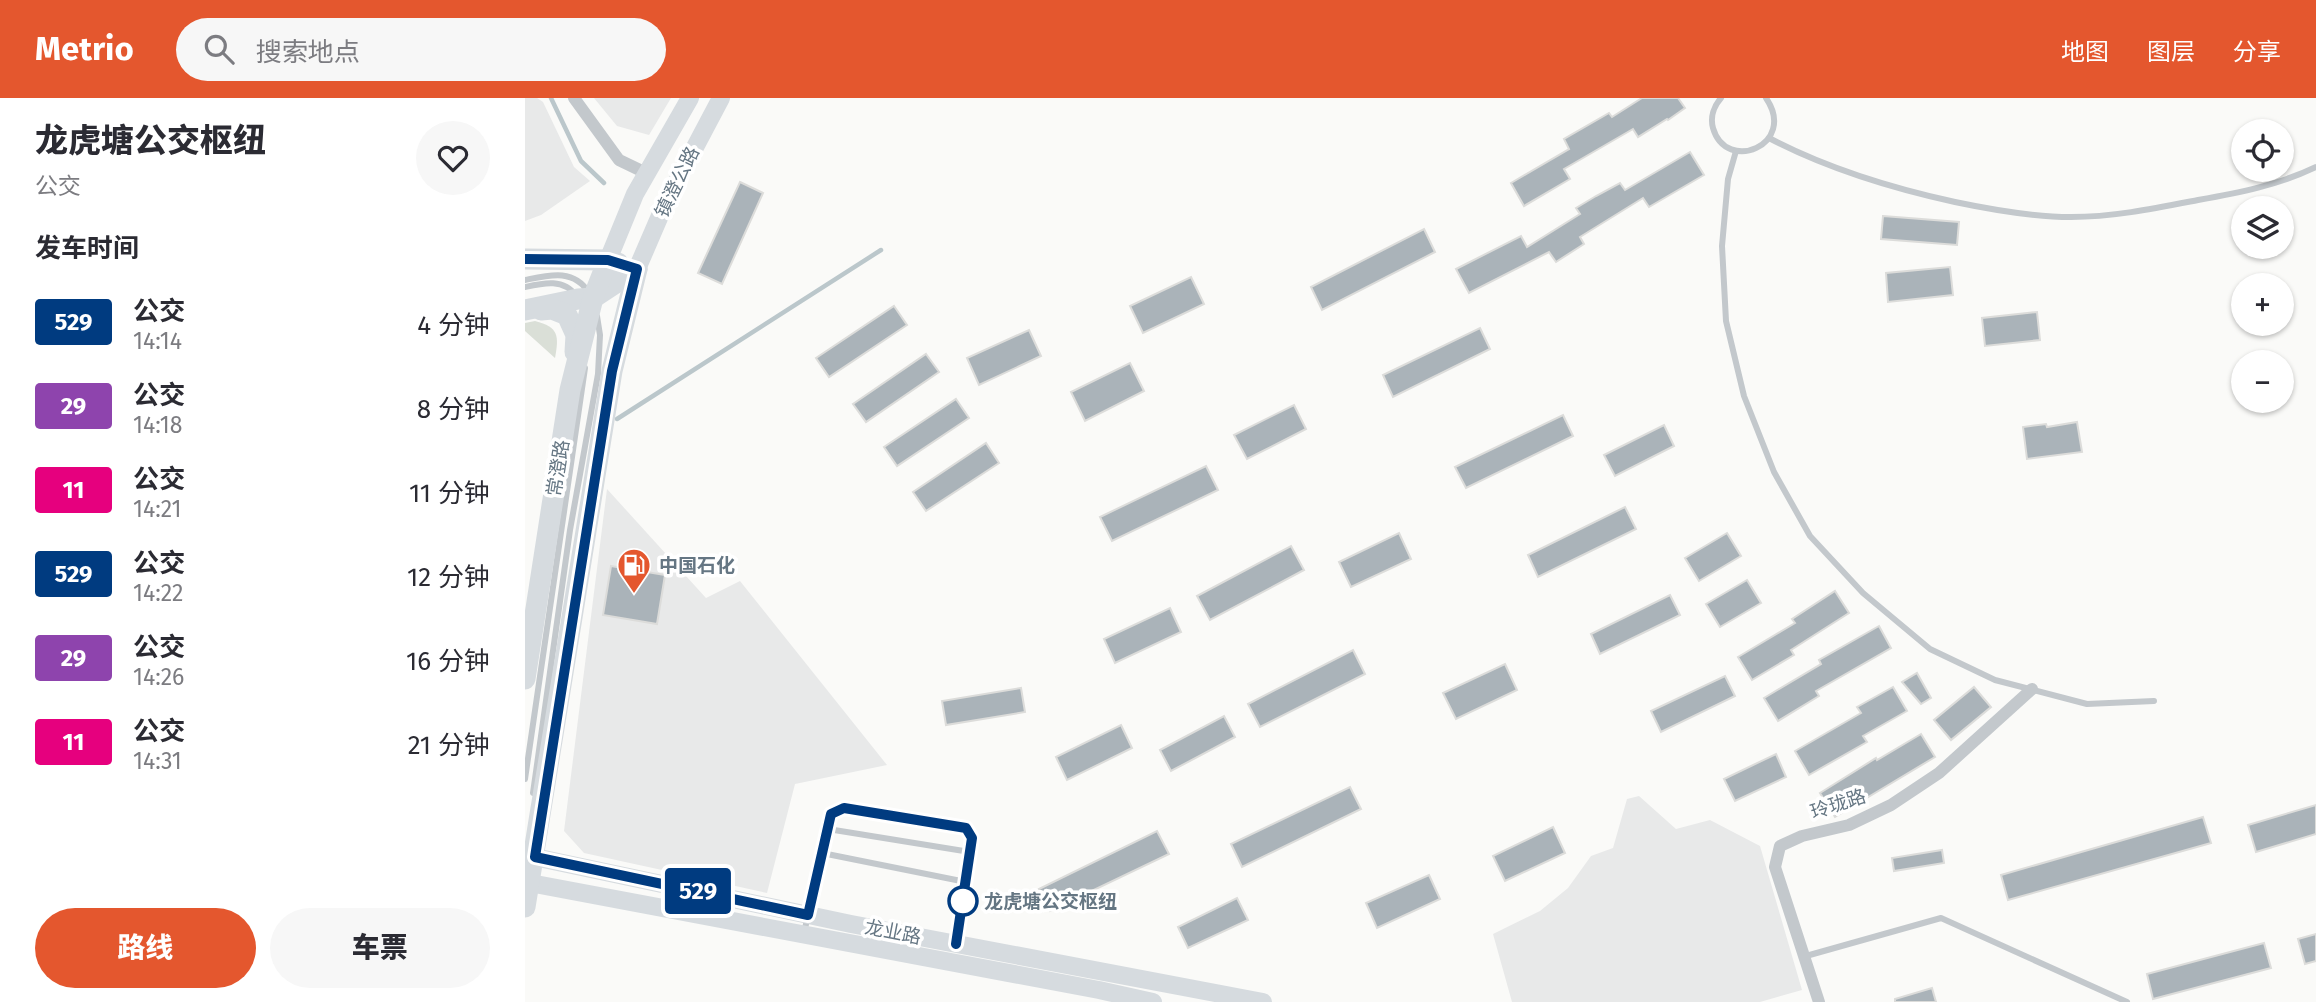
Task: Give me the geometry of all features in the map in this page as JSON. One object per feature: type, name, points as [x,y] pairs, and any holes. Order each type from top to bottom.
[{"type":"main road","points":[[525,259],[608,260],[637,269]]},
{"type":"main road","name":"常澄路","points":[[525,679],[575,365],[585,331],[585,298],[608,260]]},
{"type":"main road","points":[[525,311],[585,298],[637,269]]},
{"type":"main road","name":"常澄路","points":[[525,907],[530,856],[612,371],[637,269]]},
{"type":"main road","points":[[525,311],[552,309],[567,315],[576,335],[575,365]]},
{"type":"street","points":[[574,98],[619,160],[646,173]]},
{"type":"street","name":"镇澄公路","points":[[608,260],[635,194],[690,98]]},
{"type":"street","name":"镇澄公路","points":[[637,269],[665,204],[721,98]]},
{"type":"street","name":"玲珑路","points":[[1819,1002],[1775,867],[1780,846],[1802,836],[1849,825],[1891,805],[1939,773],[2032,689]]},
{"type":"street","name":"龙业路","points":[[530,856],[808,915],[1263,1002]]},
{"type":"street","name":"龙业路","points":[[528,882],[953,962],[1098,996],[1153,1002]]},
{"type":"street","points":[[1098,996],[1104,971]]},
{"type":"lane","points":[[1718,99],[1712,113],[1716,137],[1725,146],[1737,151],[1757,149],[1769,138],[1775,121],[1773,108],[1766,98]]},
{"type":"lane","points":[[1769,138],[1805,157],[1905,191],[2001,211],[2072,217],[2151,209],[2233,194],[2296,176],[2316,167]]},
{"type":"lane","points":[[1737,151],[1728,179],[1722,246],[1727,321],[1744,396],[1774,472],[1810,536],[1863,593],[1930,649],[1995,680],[2087,704],[2154,701]]},
{"type":"lane","points":[[525,280],[552,275],[575,278],[583,283],[585,298],[600,335],[598,374],[570,530],[532,798]]},
{"type":"lane","points":[[525,287],[559,284],[585,298]]},
{"type":"lane","points":[[525,779],[586,368],[585,331]]},
{"type":"lane","points":[[803,934],[831,814],[844,808],[966,828],[972,838],[953,962]]},
{"type":"lane","points":[[828,829],[970,852]]},
{"type":"lane","points":[[822,853],[966,882]]},
{"type":"lane","points":[[1806,956],[1941,918],[2127,1002]]},
{"type":"shaded area","points":[[525,98],[537,98],[543,102],[574,167],[590,181],[541,215],[525,221]]},
{"type":"shaded area","points":[[594,98],[671,98],[649,135],[617,126]]},
{"type":"shaded area","points":[[535,321],[553,330],[557,338],[555,358],[525,331],[525,323]]},
{"type":"shaded area","points":[[607,489],[706,598],[740,581],[887,765],[795,784],[767,893],[584,853],[564,831]]},
{"type":"shaded area","points":[[1639,796],[1676,829],[1710,820],[1760,846],[1802,990],[1760,1002],[1512,1002],[1493,934],[1540,911],[1568,888],[1591,856],[1613,848],[1627,799]]},
{"type":"building","points":[[1642,98],[1678,98],[1685,108],[1638,137],[1633,129],[1564,169],[1570,179],[1524,206],[1511,183],[1569,149],[1564,139],[1609,113],[1612,117]]},
{"type":"building","points":[[1690,152],[1704,175],[1649,207],[1643,198],[1580,237],[1584,244],[1556,262],[1549,252],[1469,293],[1456,269],[1521,236],[1527,247],[1580,214],[1576,208],[1596,196],[1620,183],[1625,190]]},
{"type":"building","points":[[740,182],[763,193],[722,284],[698,273]]},
{"type":"building","points":[[1883,216],[1959,222],[1957,245],[1881,239]]},
{"type":"building","points":[[1424,229],[1435,252],[1322,310],[1311,287]]},
{"type":"building","points":[[1950,267],[1953,295],[1888,302],[1886,273]]},
{"type":"building","points":[[1191,277],[1204,304],[1143,333],[1130,306]]},
{"type":"building","points":[[894,306],[907,325],[829,377],[816,358]]},
{"type":"building","points":[[2037,312],[2040,340],[1985,346],[1982,318]]},
{"type":"building","points":[[1480,328],[1490,349],[1393,397],[1383,375]]},
{"type":"building","points":[[1029,330],[1041,356],[979,385],[967,358]]},
{"type":"building","points":[[926,354],[939,372],[866,422],[853,404]]},
{"type":"building","points":[[1130,363],[1144,391],[1085,421],[1071,392]]},
{"type":"building","points":[[956,399],[969,418],[897,466],[884,447]]},
{"type":"building","points":[[1294,405],[1306,429],[1247,459],[1234,435]]},
{"type":"building","points":[[1563,415],[1573,436],[1466,488],[1455,467]]},
{"type":"building","points":[[2077,422],[2082,452],[2027,459],[2023,427],[2046,424],[2047,427]]},
{"type":"building","points":[[1664,425],[1674,446],[1615,476],[1604,455]]},
{"type":"building","points":[[986,443],[999,463],[926,511],[913,492]]},
{"type":"building","points":[[1206,466],[1218,490],[1112,541],[1100,517]]},
{"type":"building","points":[[1625,507],[1636,529],[1538,577],[1528,555]]},
{"type":"building","points":[[1399,533],[1411,559],[1351,587],[1339,562]]},
{"type":"building","points":[[1727,533],[1741,556],[1699,581],[1685,558]]},
{"type":"building","points":[[1291,546],[1304,570],[1210,620],[1197,596]]},
{"type":"building","name":"中国石化","points":[[611,566],[665,575],[657,624],[603,615]]},
{"type":"building","points":[[1747,580],[1761,603],[1720,627],[1706,604]]},
{"type":"building","points":[[1835,591],[1849,613],[1791,650],[1794,655],[1752,680],[1738,657],[1795,623],[1792,619]]},
{"type":"building","points":[[1670,595],[1680,615],[1600,654],[1591,634]]},
{"type":"building","points":[[1170,608],[1181,632],[1115,663],[1104,639]]},
{"type":"building","points":[[1879,626],[1891,648],[1816,691],[1819,696],[1778,721],[1764,698],[1821,664],[1819,660]]},
{"type":"building","points":[[1353,650],[1365,674],[1260,727],[1248,704]]},
{"type":"building","points":[[1505,664],[1517,690],[1456,719],[1443,693]]},
{"type":"building","points":[[1917,673],[1931,698],[1921,704],[1902,682]]},
{"type":"building","points":[[1725,676],[1735,696],[1661,732],[1651,711]]},
{"type":"building","points":[[1893,687],[1907,711],[1863,736],[1867,742],[1809,775],[1795,751],[1861,713],[1857,707]]},
{"type":"building","points":[[1974,687],[1991,707],[1951,740],[1934,720]]},
{"type":"building","points":[[1021,688],[1025,712],[946,725],[942,701]]},
{"type":"building","points":[[1224,716],[1235,737],[1171,771],[1160,750]]},
{"type":"building","points":[[1121,725],[1132,748],[1067,780],[1056,757]]},
{"type":"building","points":[[1921,734],[1935,757],[1835,817],[1820,793]]},
{"type":"building","points":[[1776,754],[1786,777],[1735,801],[1724,779]]},
{"type":"building","points":[[1350,787],[1361,809],[1242,867],[1231,844]]},
{"type":"building","points":[[2316,805],[2316,834],[2256,852],[2248,825]]},
{"type":"building","points":[[2203,817],[2211,843],[2008,900],[2001,875]]},
{"type":"building","points":[[1553,827],[1565,853],[1505,881],[1493,856]]},
{"type":"building","points":[[1157,831],[1169,854],[1050,911],[1039,889]]},
{"type":"building","points":[[1942,850],[1944,863],[1894,871],[1892,858]]},
{"type":"building","points":[[1429,875],[1440,899],[1377,928],[1366,903]]},
{"type":"building","points":[[1237,898],[1248,920],[1188,948],[1178,927]]},
{"type":"building","points":[[2316,934],[2316,961],[2305,964],[2298,939]]},
{"type":"building","points":[[2264,943],[2271,968],[2153,999],[2147,974]]},
{"type":"building","points":[[1932,988],[1936,1002],[1895,1002],[1895,999]]},
{"type":"waterway","points":[[551,98],[581,161],[604,183]]},
{"type":"waterway","points":[[617,419],[881,250]]},
{"type":"bus line","name":"529","points":[[525,259],[608,260],[637,269],[612,371],[535,857],[808,915],[831,814],[844,808],[966,828],[972,838],[956,944]]},
{"type":"place","name":"中国石化","points":[[634,595]]},
{"type":"place","name":"龙虎塘公交枢纽","points":[[963,901]]}]
